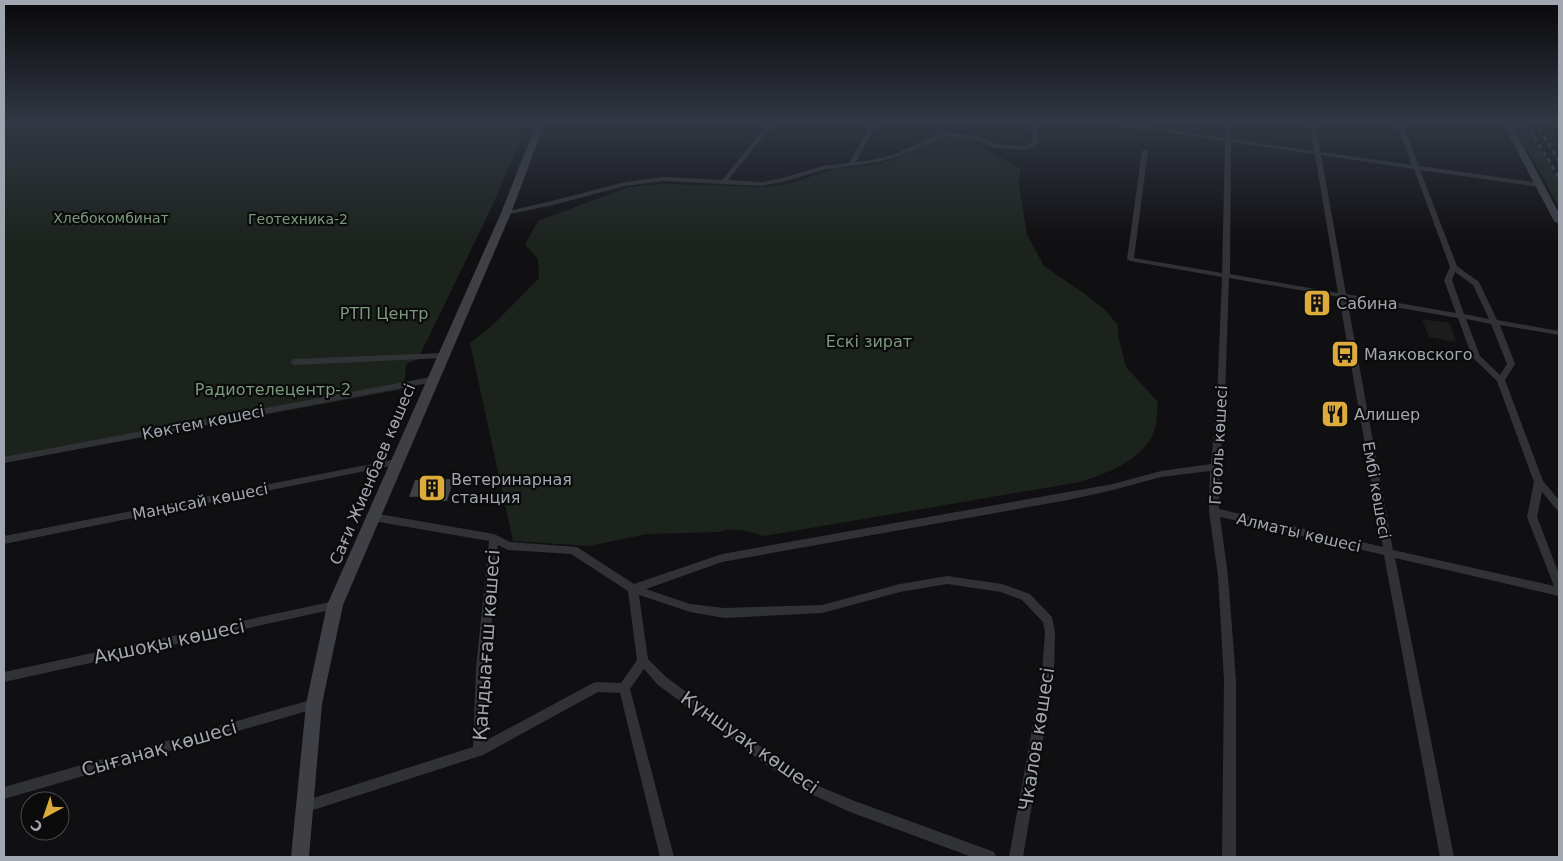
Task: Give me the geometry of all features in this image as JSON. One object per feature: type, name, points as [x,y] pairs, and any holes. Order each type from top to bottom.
[{"type":"main road","name":"Сағи Жиенбаев көшесі","points":[[300,857],[314,704],[335,604],[431,380],[506,213],[526,162]]},
{"type":"main road","points":[[1528,162],[1559,221]]},
{"type":"street","points":[[724,182],[740,162]]},
{"type":"street","points":[[506,213],[625,184],[664,179],[762,184],[784,180],[822,168],[862,162]]},
{"type":"street","points":[[1143,162],[1130,259],[1559,333]]},
{"type":"street","name":"Гоголь көшесі","points":[[1228,162],[1226,276],[1221,398],[1214,467],[1214,512],[1223,576],[1230,680],[1229,857]]},
{"type":"street","name":"Ембі көшесі","points":[[1321,162],[1388,553],[1447,857]]},
{"type":"street","points":[[1378,162],[1540,185]]},
{"type":"street","points":[[1414,162],[1454,267],[1476,284],[1512,364],[1501,380]]},
{"type":"street","points":[[1454,267],[1448,280],[1476,357],[1501,380],[1539,482],[1559,506]]},
{"type":"street","points":[[294,362],[442,356]]},
{"type":"street","name":"Көктем көшесі","points":[[4,460],[431,380]]},
{"type":"street","name":"Маңысай көшесі","points":[[4,540],[397,462]]},
{"type":"street","points":[[633,589],[722,558],[1077,494],[1113,487],[1160,474],[1214,467]]},
{"type":"street","points":[[1539,482],[1532,517],[1559,587]]},
{"type":"street","name":"Алматы көшесі","points":[[1214,512],[1559,592]]},
{"type":"street","points":[[373,517],[494,538],[508,546],[573,550],[633,589],[644,662],[624,688],[667,857]]},
{"type":"street","name":"Қандыағаш көшесі","points":[[479,751],[482,668],[494,538]]},
{"type":"street","name":"Чкалов көшесі","points":[[633,589],[690,608],[724,613],[822,610],[900,588],[948,580],[980,584],[1026,597],[1048,620],[1050,633],[1048,674],[1016,857]]},
{"type":"street","name":"Ақшоқы көшесі","points":[[4,677],[335,604]]},
{"type":"street","name":"Күншуақ көшесі","points":[[644,662],[670,687],[780,767],[817,791],[850,806],[989,857]]},
{"type":"street","name":"Қандыағаш көшесі","points":[[304,807],[479,751],[597,687],[624,688]]},
{"type":"street","name":"Сығанақ көшесі","points":[[4,793],[314,704]]},
{"type":"shaded area","points":[[1422,319],[1450,323],[1456,342],[1429,337]]},
{"type":"green space","points":[[4,162],[511,162],[488,215],[418,359],[406,364],[404,389],[4,463]]},
{"type":"green space","name":"Ескі зират","points":[[884,162],[1009,162],[1020,168],[1019,186],[1027,234],[1044,266],[1104,309],[1117,324],[1126,367],[1158,402],[1155,429],[1143,449],[1124,464],[1080,482],[764,536],[742,530],[725,530],[719,532],[647,534],[589,546],[513,541],[470,343],[492,326],[539,278],[538,259],[526,246],[526,242],[538,221],[629,187],[666,184],[776,186],[792,183],[837,168],[868,166]]},
{"type":"green space","points":[[1534,162],[1548,162],[1559,181],[1559,207]]},
{"type":"building","name":"Ветеринарная станция","points":[[454,479],[447,501],[435,501],[436,496],[409,497],[415,480]]},
{"type":"railway","points":[[1550,162],[1559,178]]},
{"type":"place","name":"Сабина","points":[[1317,303]]},
{"type":"place","name":"Маяковского","points":[[1345,354]]},
{"type":"place","name":"Алишер","points":[[1335,414]]},
{"type":"place","name":"Ветеринарная станция","points":[[432,488]]},
{"type":"park label","name":"Хлебокомбинат","points":[[111,218]]},
{"type":"park label","name":"Геотехника-2","points":[[298,219]]},
{"type":"park label","name":"РТП Центр","points":[[384,313]]},
{"type":"park label","name":"Радиотелецентр-2","points":[[273,389]]}]
